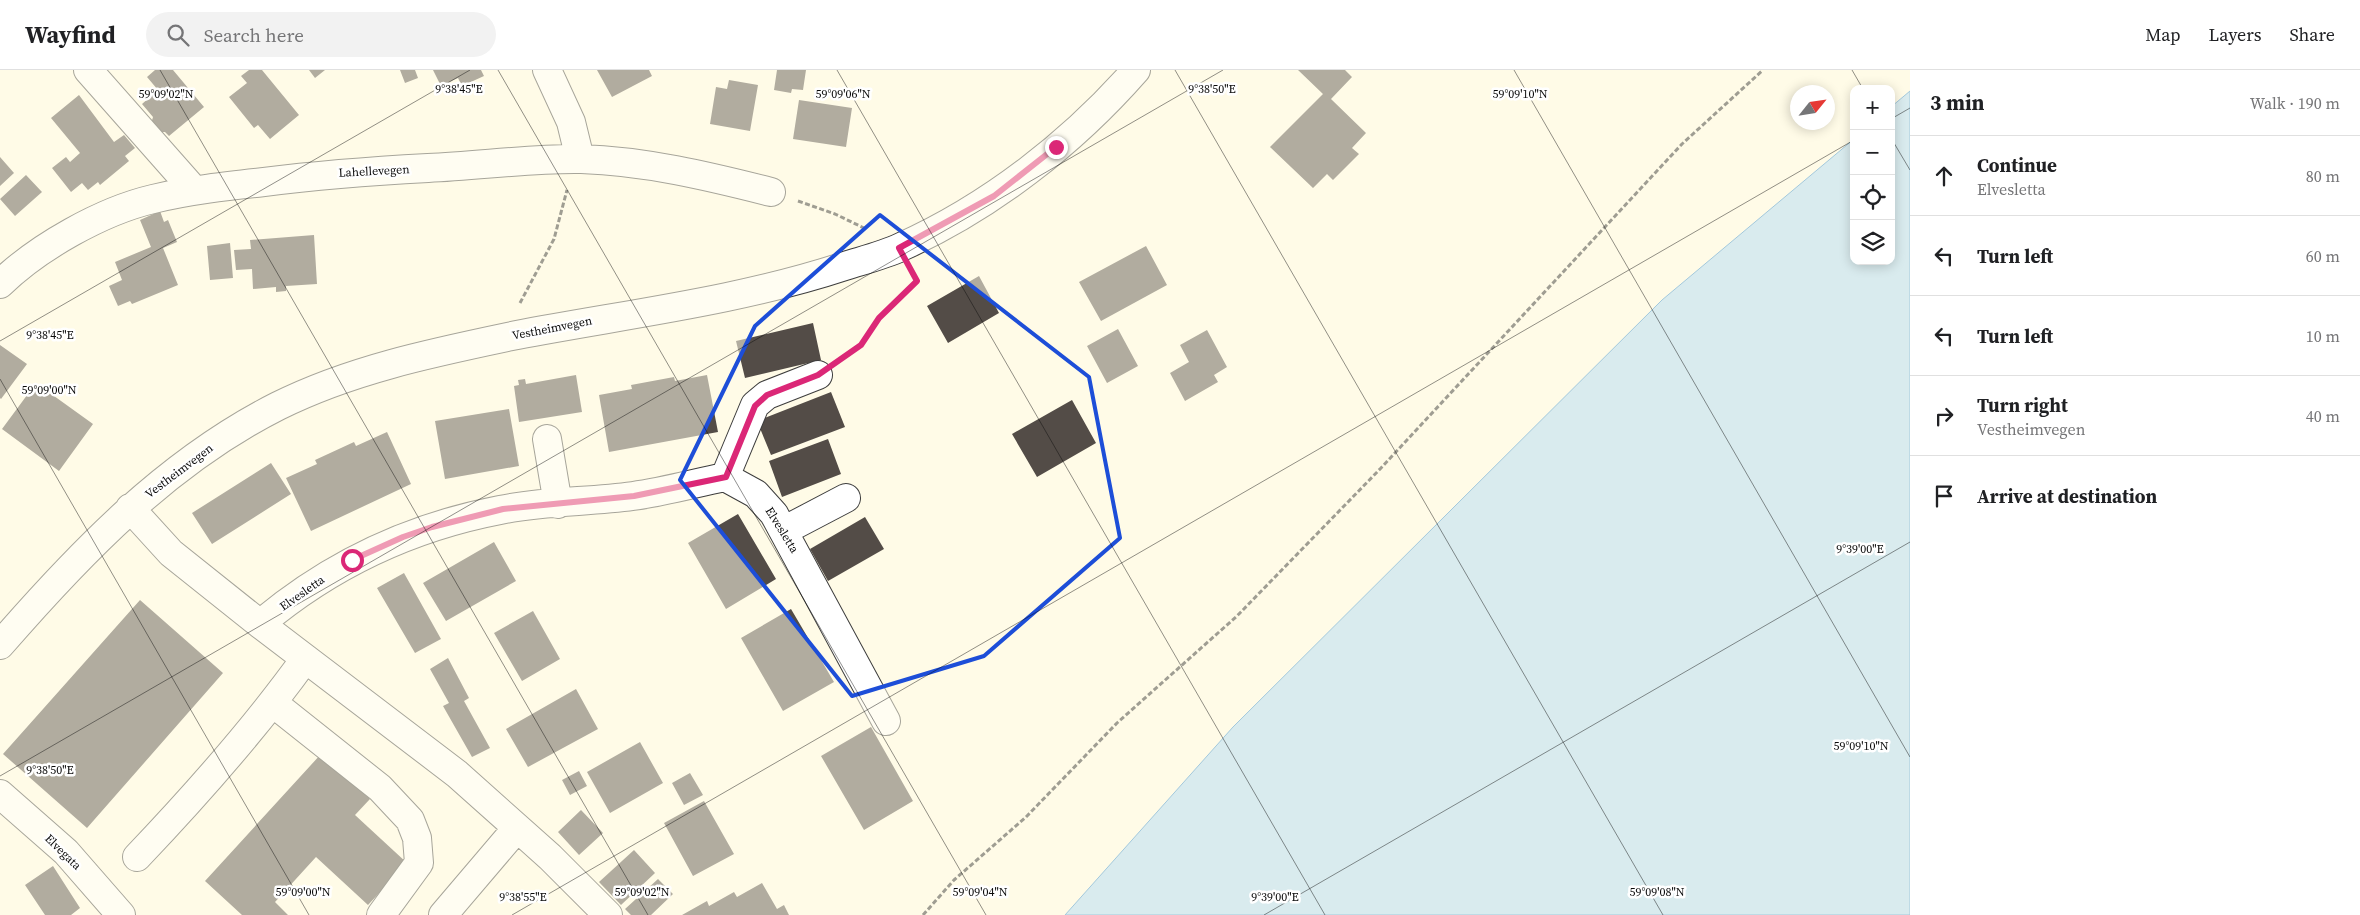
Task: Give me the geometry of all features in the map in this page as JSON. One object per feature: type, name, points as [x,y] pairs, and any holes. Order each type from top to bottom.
[{"type":"street","points":[[88,70],[194,190]]},
{"type":"street","points":[[547,70],[571,122],[580,159]]},
{"type":"street","name":"Vestheimvegen","points":[[0,645],[60,576],[130,508],[202,452],[278,406],[395,362],[502,338],[738,295],[801,280],[899,248],[994,196],[1056,147],[1104,104],[1136,70]]},
{"type":"street","name":"Lahellevegen","points":[[0,284],[11,273],[62,239],[106,216],[151,199],[194,190],[336,173],[580,159],[694,173],[771,192]]},
{"type":"street","points":[[726,477],[755,406],[767,395],[818,375]]},
{"type":"street","points":[[547,439],[558,504]]},
{"type":"street","name":"Elvesletta","points":[[260,624],[294,596],[344,565],[403,537],[432,527],[503,509],[634,496],[726,477],[756,494],[785,530],[886,721]]},
{"type":"street","points":[[785,530],[846,498]]},
{"type":"street","points":[[130,508],[171,553],[305,659],[457,774],[608,915]]},
{"type":"street","points":[[137,857],[208,781],[273,703],[305,659]]},
{"type":"street","points":[[273,703],[380,788],[410,820],[417,838],[419,863],[381,915]]},
{"type":"street","name":"Elvegata","points":[[0,794],[66,852],[121,915]]},
{"type":"street","points":[[443,915],[517,828]]},
{"type":"path","points":[[923,915],[954,880],[1026,817],[1117,723],[1237,616],[1382,468],[1682,144],[1763,70]]},
{"type":"path","points":[[502,338],[554,239],[564,197],[580,159]]},
{"type":"path","points":[[771,192],[835,214],[899,248],[917,281],[879,318],[861,345],[818,375]]},
{"type":"highlighted area","points":[[880,215],[1089,377],[1120,538],[984,656],[852,696],[680,480],[755,326]]},
{"type":"water","points":[[1910,91],[1910,915],[1065,915],[1233,727],[1662,300],[1850,142],[1850,265],[1895,265],[1895,104]]},
{"type":"building","points":[[155,70],[173,70],[204,107],[169,136],[165,132],[157,132],[151,124],[153,117],[142,104],[158,90],[147,77]]},
{"type":"building","points":[[249,70],[262,70],[299,115],[270,139],[258,125],[254,128],[229,97],[247,83],[241,76]]},
{"type":"building","points":[[309,70],[325,70],[315,78]]},
{"type":"building","points":[[400,70],[415,70],[418,78],[405,83]]},
{"type":"building","points":[[433,70],[481,70],[484,76],[462,86],[458,78],[441,86]]},
{"type":"building","points":[[597,70],[649,70],[652,76],[612,97]]},
{"type":"building","points":[[777,70],[806,70],[803,90],[792,89],[791,93],[774,90]]},
{"type":"building","points":[[1298,70],[1345,70],[1352,77],[1331,99],[1366,133],[1352,148],[1359,154],[1333,180],[1327,174],[1313,188],[1270,147],[1323,94]]},
{"type":"building","points":[[729,80],[758,85],[750,131],[710,124],[716,87],[727,89]]},
{"type":"building","points":[[79,95],[114,142],[124,135],[135,148],[125,156],[129,161],[100,185],[98,182],[88,190],[82,183],[71,192],[52,168],[66,157],[70,162],[80,153],[51,118]]},
{"type":"building","points":[[799,100],[852,108],[846,147],[793,139]]},
{"type":"building","points":[[0,157],[14,173],[0,186]]},
{"type":"building","points":[[26,175],[42,192],[15,216],[0,199]]},
{"type":"building","points":[[160,211],[164,222],[168,220],[177,242],[163,248],[178,285],[132,304],[130,301],[118,306],[109,286],[122,280],[115,262],[151,247],[140,220]]},
{"type":"building","points":[[314,235],[317,284],[286,286],[286,291],[276,292],[276,287],[253,289],[252,269],[236,270],[234,250],[251,249],[250,240]]},
{"type":"building","points":[[230,243],[233,278],[210,280],[207,246]]},
{"type":"building","points":[[1146,246],[1167,285],[1101,321],[1079,282]]},
{"type":"building","points":[[979,276],[999,313],[948,343],[927,306]]},
{"type":"building","points":[[813,323],[821,360],[745,378],[736,341]]},
{"type":"building","points":[[1118,329],[1138,366],[1107,383],[1087,346]]},
{"type":"building","points":[[1207,330],[1227,367],[1214,375],[1218,382],[1185,401],[1170,373],[1189,362],[1180,345]]},
{"type":"building","points":[[0,345],[27,364],[1,399],[0,398]]},
{"type":"building","points":[[576,375],[582,412],[519,422],[514,386],[519,385],[518,380],[525,379],[526,384]]},
{"type":"building","points":[[707,375],[718,432],[609,452],[599,395],[632,389],[631,385],[674,377],[675,381]]},
{"type":"building","points":[[36,383],[93,424],[59,471],[2,429]]},
{"type":"building","points":[[831,392],[845,427],[771,455],[757,421]]},
{"type":"building","points":[[1072,400],[1096,443],[1037,477],[1012,434]]},
{"type":"building","points":[[509,409],[519,466],[445,479],[435,421]]},
{"type":"building","points":[[387,432],[411,484],[311,531],[286,478],[317,464],[315,460],[354,442],[356,446]]},
{"type":"building","points":[[828,439],[841,474],[782,497],[769,461]]},
{"type":"building","points":[[271,463],[291,494],[212,544],[192,513]]},
{"type":"building","points":[[738,514],[776,579],[726,609],[688,543]]},
{"type":"building","points":[[865,517],[884,549],[828,581],[810,549]]},
{"type":"building","points":[[494,542],[516,581],[446,621],[423,583]]},
{"type":"building","points":[[404,573],[441,639],[415,653],[377,588]]},
{"type":"building","points":[[140,600],[223,673],[87,828],[3,754]]},
{"type":"building","points":[[791,609],[834,682],[783,711],[741,638]]},
{"type":"building","points":[[533,611],[560,659],[522,681],[494,633]]},
{"type":"building","points":[[448,658],[469,698],[464,701],[490,748],[472,757],[443,706],[449,703],[430,669]]},
{"type":"building","points":[[576,689],[598,729],[528,767],[506,729]]},
{"type":"building","points":[[871,727],[913,801],[864,830],[821,756]]},
{"type":"building","points":[[640,742],[663,783],[610,813],[587,772]]},
{"type":"building","points":[[321,754],[370,799],[355,815],[407,863],[368,905],[316,857],[275,902],[288,915],[242,915],[205,881]]},
{"type":"building","points":[[579,771],[587,786],[570,795],[562,780]]},
{"type":"building","points":[[690,773],[703,795],[684,805],[672,783]]},
{"type":"building","points":[[704,801],[734,854],[693,876],[664,823]]},
{"type":"building","points":[[581,810],[603,833],[579,855],[558,832]]},
{"type":"building","points":[[634,850],[655,873],[621,905],[599,882]]},
{"type":"building","points":[[53,866],[80,908],[71,915],[45,915],[25,885]]},
{"type":"building","points":[[658,879],[673,894],[651,915],[631,915],[625,909]]},
{"type":"building","points":[[762,883],[777,909],[784,905],[789,915],[682,915],[707,901],[709,906],[734,892],[737,897]]},
{"type":"route","points":[[352,560],[403,537],[432,527],[503,509],[634,496],[726,477],[755,406],[767,395],[818,375],[861,345],[879,318],[917,281],[899,248],[936,230],[994,196],[1056,147]]}]
